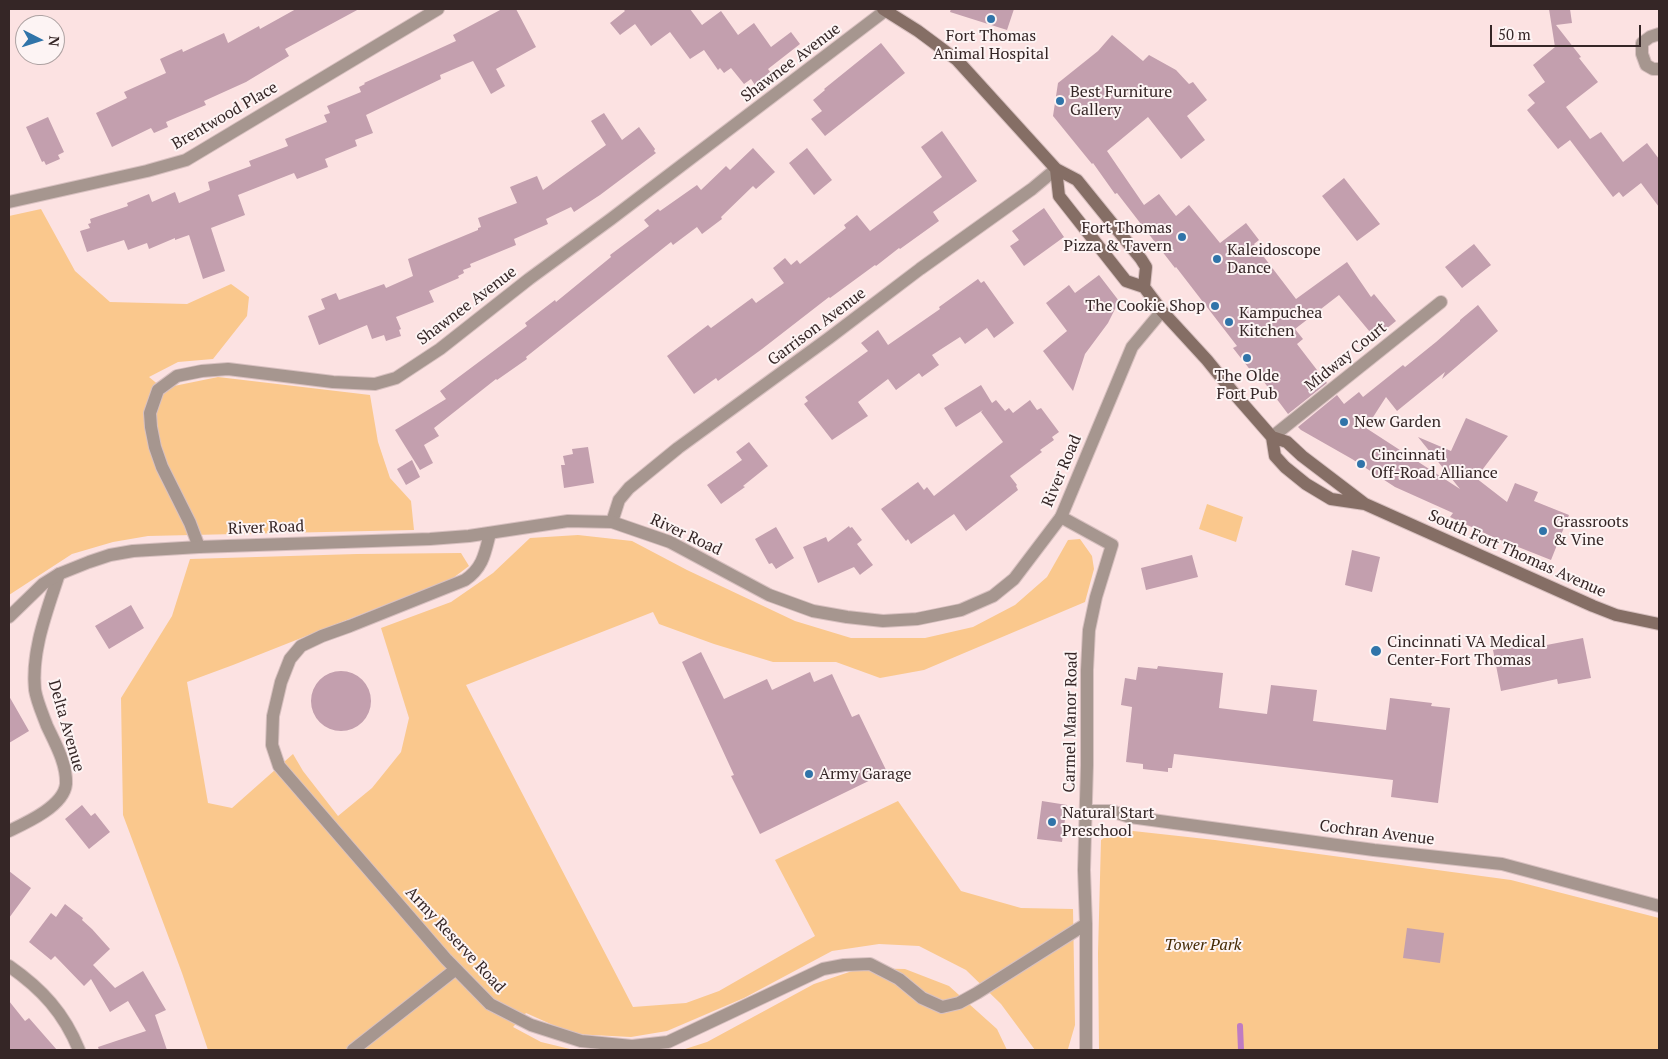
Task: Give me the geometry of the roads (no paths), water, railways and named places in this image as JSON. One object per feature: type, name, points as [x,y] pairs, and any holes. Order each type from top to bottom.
[{"type":"main road","points":[[885,10],[922,33],[958,60],[1056,169],[1077,180],[1141,259],[1146,267],[1144,287]]},
{"type":"main road","name":"South Fort Thomas Avenue","points":[[1056,169],[1059,196],[1126,281],[1144,287],[1162,311],[1207,360],[1236,398],[1272,436],[1287,442],[1302,456],[1365,504],[1592,606],[1659,624]]},
{"type":"main road","name":"South Fort Thomas Avenue","points":[[1272,436],[1275,456],[1306,484],[1331,499],[1365,504]]},
{"type":"street","name":"Brentwood Place","points":[[9,202],[147,171],[186,160],[438,9]]},
{"type":"street","name":"Shawnee Avenue","points":[[199,546],[190,523],[162,467],[155,447],[150,427],[150,413],[158,390],[176,376],[202,370],[228,369],[311,380],[375,384],[396,378],[440,348],[885,10]]},
{"type":"street","points":[[1659,34],[1650,37],[1642,44],[1642,54],[1646,65],[1653,69],[1659,68]]},
{"type":"street","name":"Garrison Avenue","points":[[612,522],[619,500],[629,488],[673,452],[823,343],[920,269],[1032,189],[1056,169]]},
{"type":"street","name":"Midway Court","points":[[1272,436],[1441,302]]},
{"type":"street","name":"River Road","points":[[9,617],[43,584],[59,574],[89,562],[133,551],[199,546],[430,539],[490,533],[568,521],[612,522],[670,542],[769,594],[813,611],[884,621],[917,619],[961,610],[994,596],[1014,579],[1061,517],[1132,347],[1162,311]]},
{"type":"street","name":"Carmel Manor Road","points":[[1061,517],[1112,545],[1096,597],[1090,630],[1087,670],[1084,870],[1086,1050]]},
{"type":"street","name":"Army Reserve Road","points":[[490,533],[485,554],[475,573],[465,580],[301,646],[290,659],[282,682],[273,716],[272,745],[279,766],[456,969],[490,1004],[531,1025],[581,1041],[632,1046],[668,1042],[823,968],[870,964],[899,978],[922,998],[942,1007],[959,1003],[1086,924]]},
{"type":"street","name":"Delta Avenue","points":[[9,831],[51,807],[60,798],[66,785],[60,756],[35,691],[35,670],[39,644],[59,574]]},
{"type":"street","name":"Cochran Avenue","points":[[1086,811],[1111,812],[1374,850],[1502,864],[1659,906]]},
{"type":"street","points":[[9,966],[34,985],[61,1014],[79,1050]]},
{"type":"street","points":[[353,1050],[456,969]]},
{"type":"waterway","points":[[1240,1026],[1241,1050]]},
{"type":"place","name":"Fort Thomas Animal Hospital","points":[[991,19]]},
{"type":"place","name":"Best Furniture Gallery","points":[[1060,101]]},
{"type":"place","name":"Fort Thomas Pizza & Tavern","points":[[1182,237]]},
{"type":"place","name":"Kaleidoscope Dance","points":[[1217,259]]},
{"type":"place","name":"The Cookie Shop","points":[[1215,306]]},
{"type":"place","name":"Kampuchea Kitchen","points":[[1229,322]]},
{"type":"place","name":"The Olde Fort Pub","points":[[1247,358]]},
{"type":"place","name":"New Garden","points":[[1344,422]]},
{"type":"place","name":"Cincinnati Off-Road Alliance","points":[[1361,464]]},
{"type":"place","name":"Grassroots & Vine","points":[[1543,531]]},
{"type":"place","name":"Cincinnati VA Medical Center-Fort Thomas","points":[[1376,651]]},
{"type":"place","name":"Army Garage","points":[[809,774]]},
{"type":"place","name":"Natural Start Preschool","points":[[1052,822]]},
{"type":"park label","name":"Tower Park","points":[[1203,945]]}]
